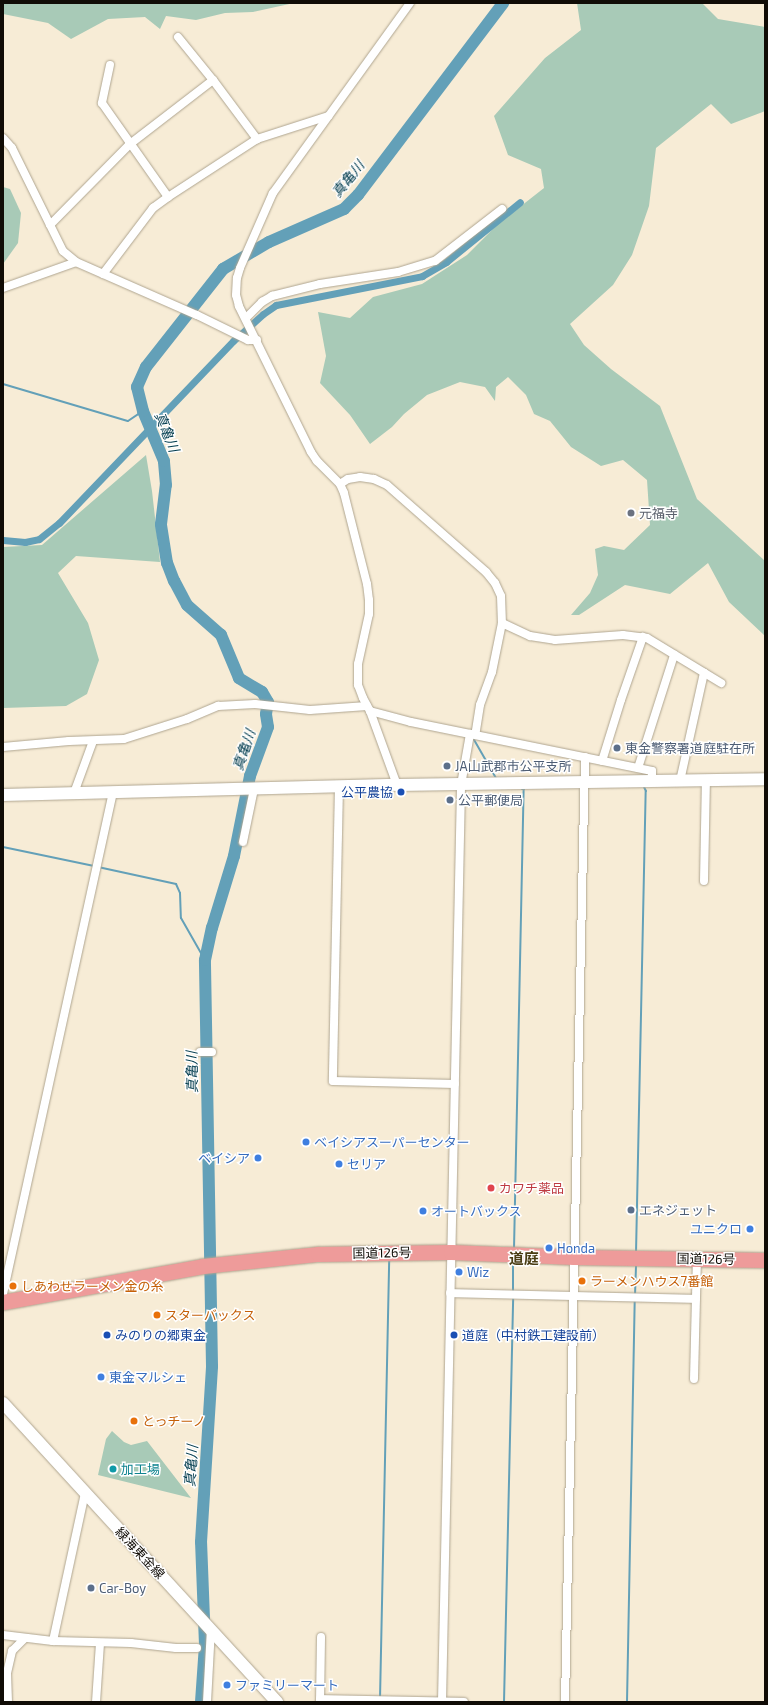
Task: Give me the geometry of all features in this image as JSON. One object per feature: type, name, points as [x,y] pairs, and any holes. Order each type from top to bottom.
[{"type":"highway","name":"国道126号","points":[[3,1302],[211,1265],[318,1254],[451,1252],[574,1257],[765,1260]]},
{"type":"street","points":[[397,785],[369,708],[358,685],[358,664],[369,614],[368,590],[344,493],[340,484],[317,461],[311,452],[239,306],[236,295],[237,278],[240,268],[273,193],[410,3]]},
{"type":"street","points":[[178,37],[213,80],[257,139]]},
{"type":"street","points":[[110,65],[102,103],[168,197]]},
{"type":"street","points":[[50,225],[130,144],[213,80]]},
{"type":"street","points":[[103,274],[153,208],[168,197],[257,139],[328,116]]},
{"type":"street","points":[[3,138],[12,148],[63,251],[76,262],[197,315],[248,340],[257,340]]},
{"type":"street","points":[[246,318],[262,302],[272,296],[320,284],[398,272],[435,261],[502,209]]},
{"type":"street","points":[[3,288],[76,262]]},
{"type":"street","points":[[340,484],[348,479],[360,477],[374,479],[387,485],[486,572],[495,583],[501,596],[502,623],[492,672],[480,705],[472,734],[462,785],[442,1702]]},
{"type":"street","points":[[502,623],[530,636],[555,640],[623,635],[643,637],[721,684]]},
{"type":"street","points":[[602,761],[643,637]]},
{"type":"street","points":[[638,768],[674,655]]},
{"type":"street","points":[[680,781],[704,673]]},
{"type":"street","points":[[3,747],[81,740],[93,741],[124,739],[187,719],[218,706],[255,704],[310,710],[369,708],[411,722],[652,771],[652,781]]},
{"type":"street","points":[[74,793],[93,741]]},
{"type":"street","points":[[565,1702],[585,757]]},
{"type":"street","points":[[3,795],[339,786],[765,779]]},
{"type":"street","points":[[704,881],[706,780]]},
{"type":"street","points":[[339,786],[333,1081],[455,1084]]},
{"type":"street","points":[[243,842],[254,789]]},
{"type":"street","points":[[3,1294],[113,792]]},
{"type":"street","points":[[200,1052],[212,1052]]},
{"type":"street","points":[[694,1379],[697,1259]]},
{"type":"street","points":[[450,1293],[696,1299]]},
{"type":"street","name":"緑海東金線","points":[[3,1403],[277,1702]]},
{"type":"street","points":[[53,1641],[85,1493]]},
{"type":"street","points":[[207,1702],[211,1629]]},
{"type":"street","points":[[3,1635],[24,1639],[53,1641],[131,1643],[176,1648],[197,1648]]},
{"type":"street","points":[[321,1637],[320,1700],[464,1702]]},
{"type":"street","points":[[8,1702],[5,1681],[12,1651],[24,1639]]},
{"type":"street","points":[[96,1702],[100,1643]]},
{"type":"green space","points":[[3,3],[294,3],[253,12],[225,13],[196,20],[166,16],[160,29],[145,17],[108,19],[71,39],[48,23],[3,14]]},
{"type":"green space","points":[[577,3],[702,3],[718,19],[765,27],[765,111],[731,124],[711,104],[656,148],[649,206],[632,255],[613,285],[570,324],[584,345],[611,369],[660,406],[697,499],[765,561],[765,636],[729,602],[708,563],[670,594],[625,585],[579,615],[571,615],[590,593],[598,575],[595,549],[604,546],[624,550],[650,525],[647,480],[623,460],[601,466],[571,447],[550,421],[534,414],[526,395],[508,377],[496,387],[495,401],[485,387],[460,382],[427,395],[404,414],[392,427],[370,444],[350,415],[320,383],[326,356],[318,312],[350,318],[373,297],[422,284],[467,255],[497,225],[544,188],[541,169],[508,155],[494,116],[545,58],[581,30]]},
{"type":"green space","points":[[3,187],[10,189],[21,213],[18,243],[3,264]]},
{"type":"green space","points":[[146,455],[152,491],[160,562],[76,556],[58,573],[88,623],[99,660],[87,694],[66,706],[3,708],[3,547],[42,545]]},
{"type":"green space","points":[[112,1431],[124,1442],[131,1445],[147,1441],[191,1498],[98,1475],[106,1439]]},
{"type":"waterway","name":"真亀川","points":[[201,1702],[205,1645],[201,1542],[212,1366],[205,960],[212,928],[234,856],[250,776],[268,727],[266,714],[268,702],[262,692],[239,678],[221,635],[187,605],[174,581],[167,563],[161,524],[166,485],[164,461],[143,411],[137,387],[146,367],[223,269],[269,242],[344,209],[358,195],[503,3]]},
{"type":"waterway","points":[[3,540],[25,542],[39,539],[59,523],[233,341],[263,314],[276,305],[422,276],[446,262],[520,202]]},
{"type":"waterway","points":[[3,384],[128,421],[143,411]]},
{"type":"waterway","points":[[473,738],[496,778]]},
{"type":"waterway","points":[[636,1253],[646,791],[644,787]]},
{"type":"waterway","points":[[514,1249],[524,789],[522,789]]},
{"type":"waterway","points":[[3,847],[94,866]]},
{"type":"waterway","points":[[98,867],[176,884],[180,893],[181,918],[205,960]]},
{"type":"waterway","points":[[513,1259],[513,1293]]},
{"type":"waterway","points":[[380,1699],[389,1261]]},
{"type":"waterway","points":[[635,1295],[636,1263]]},
{"type":"waterway","points":[[504,1702],[513,1297]]},
{"type":"waterway","points":[[627,1702],[635,1299]]},
{"type":"place","name":"元福寺","points":[[631,513]]},
{"type":"place","name":"東金警察署道庭駐在所","points":[[617,748]]},
{"type":"place","name":"JA山武郡市公平支所","points":[[447,766]]},
{"type":"place","name":"公平農協","points":[[401,792]]},
{"type":"place","name":"公平郵便局","points":[[450,800]]},
{"type":"place","name":"ベイシアスーパーセンター","points":[[306,1142]]},
{"type":"place","name":"ベイシア","points":[[258,1158]]},
{"type":"place","name":"セリア","points":[[339,1164]]},
{"type":"place","name":"カワチ薬品","points":[[491,1188]]},
{"type":"place","name":"エネジェット","points":[[631,1210]]},
{"type":"place","name":"オートバックス","points":[[423,1211]]},
{"type":"place","name":"ユニクロ","points":[[750,1229]]},
{"type":"place","name":"Honda","points":[[549,1248]]},
{"type":"place","name":"Wiz","points":[[459,1272]]},
{"type":"place","name":"ラーメンハウス7番館","points":[[582,1281]]},
{"type":"place","name":"しあわせラーメン金の糸","points":[[13,1286]]},
{"type":"place","name":"スターバックス","points":[[157,1315]]},
{"type":"place","name":"みのりの郷東金","points":[[107,1335]]},
{"type":"place","name":"道庭（中村鉄工建設前）","points":[[454,1335]]},
{"type":"place","name":"東金マルシェ","points":[[101,1377]]},
{"type":"place","name":"とっチーノ","points":[[134,1421]]},
{"type":"place","name":"加工場","points":[[113,1469]]},
{"type":"place","name":"Car-Boy","points":[[91,1588]]},
{"type":"place","name":"ファミリーマート","points":[[227,1685]]},
{"type":"district","name":"道庭","points":[[524,1259]]}]
